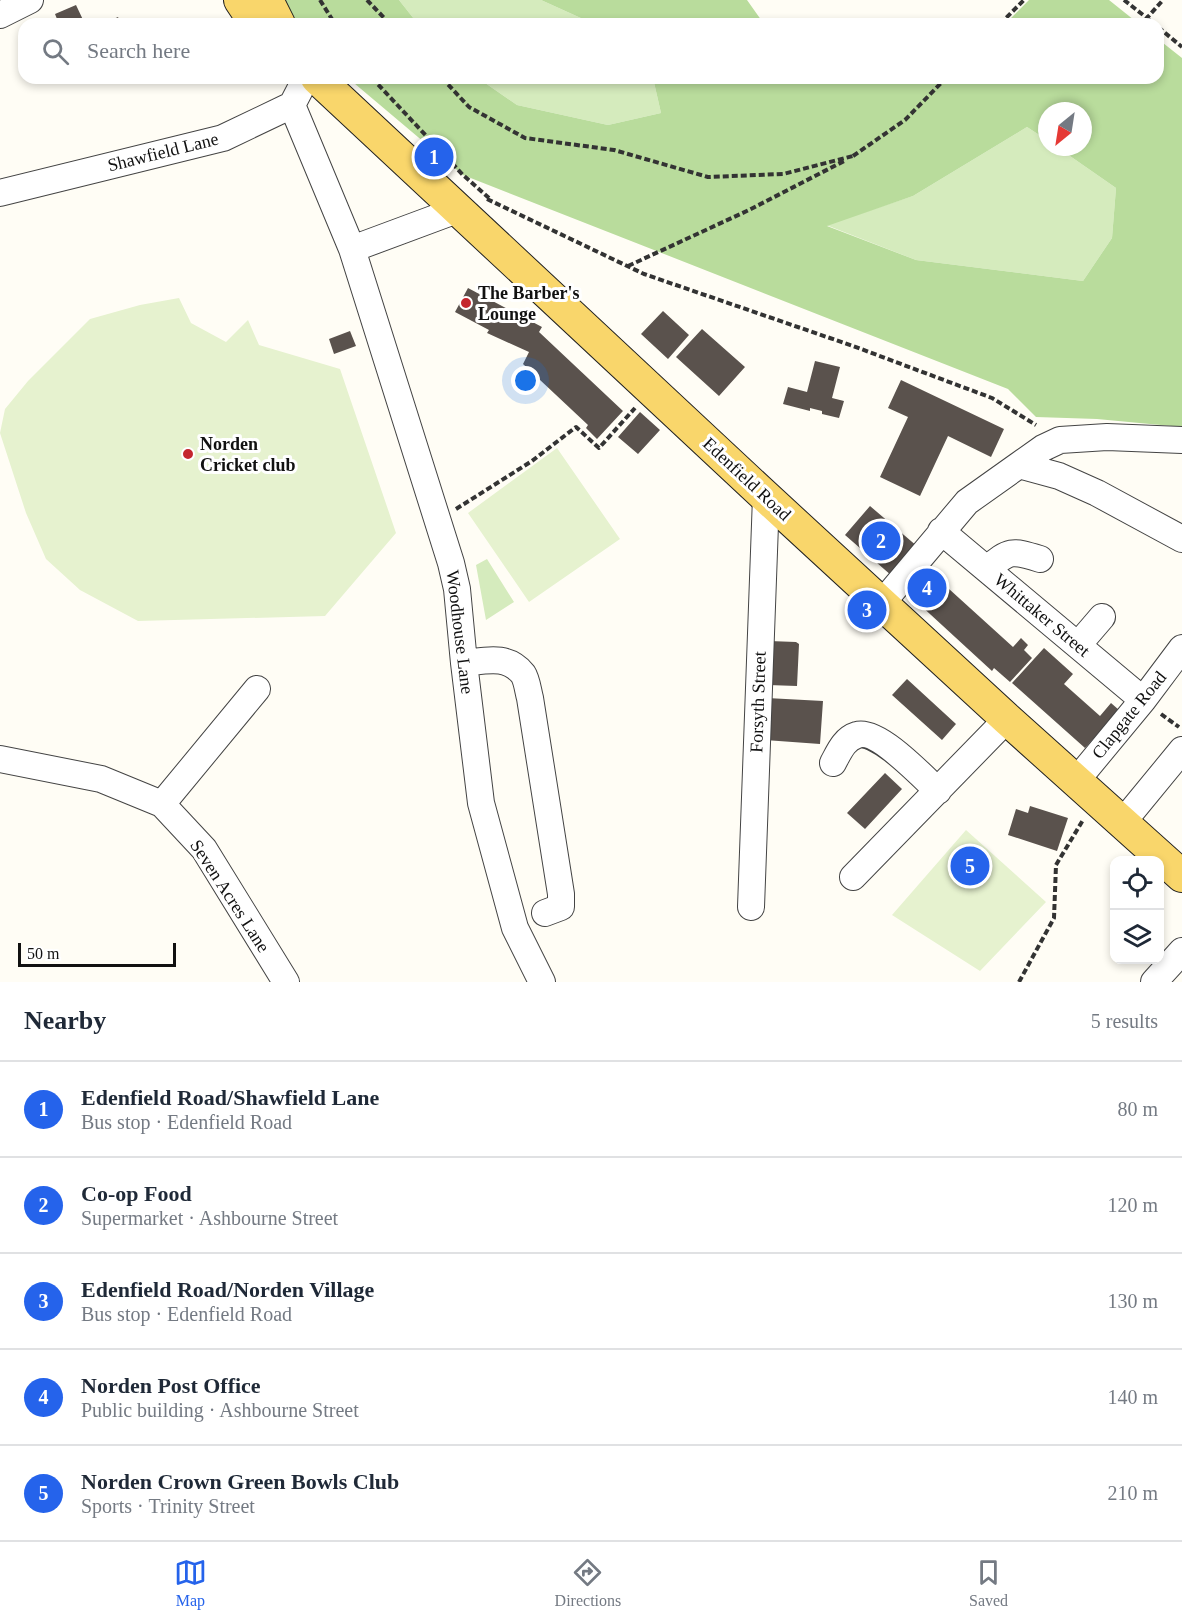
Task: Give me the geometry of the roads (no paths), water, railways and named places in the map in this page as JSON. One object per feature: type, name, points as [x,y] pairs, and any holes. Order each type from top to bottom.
[{"type":"main road","points":[[240,0],[252,18]]},
{"type":"main road","points":[[267,0],[276,18]]},
{"type":"main road","name":"Edenfield Road","points":[[323,84],[1007,719],[1122,823],[1178,865]]},
{"type":"street","points":[[0,15],[30,0]]},
{"type":"street","points":[[292,105],[303,84]]},
{"type":"street","name":"Shawfield Lane","points":[[0,193],[223,138],[292,105]]},
{"type":"street","name":"Woodhouse Lane","points":[[292,105],[352,249],[439,521],[457,589],[481,802],[515,928],[542,982]]},
{"type":"street","points":[[352,249],[457,210]]},
{"type":"street","points":[[882,603],[967,502],[1042,448],[1059,440],[1107,437],[1182,440]]},
{"type":"street","points":[[1019,465],[1059,476],[1097,493],[1182,539]]},
{"type":"street","name":"Forsyth Street","points":[[751,907],[766,497]]},
{"type":"street","name":"Whittaker Street","points":[[941,531],[1143,700]]},
{"type":"street","points":[[987,570],[1011,552],[1040,559]]},
{"type":"street","points":[[1078,645],[1101,617]]},
{"type":"street","name":"Clapgate Road","points":[[1086,790],[1143,700],[1182,648]]},
{"type":"street","points":[[464,663],[498,659],[507,662],[524,675],[530,698],[561,894],[561,907],[545,913]]},
{"type":"street","points":[[162,804],[257,689]]},
{"type":"street","points":[[853,877],[1007,719]]},
{"type":"street","points":[[833,762],[850,738],[856,735],[867,735],[884,744],[938,791]]},
{"type":"street","points":[[1122,823],[1182,750]]},
{"type":"street","name":"Seven Acres Lane","points":[[0,759],[101,779],[162,804],[204,849],[286,982]]},
{"type":"street","points":[[1154,982],[1182,951]]},
{"type":"place","name":"Edenfield Road/Shawfield Lane","points":[[434,157]]},
{"type":"place","name":"The Barber's Lounge","points":[[466,303]]},
{"type":"place","name":"Norden Cricket club","points":[[188,454]]},
{"type":"place","name":"Co-op Food","points":[[881,541]]},
{"type":"place","name":"Norden Post Office","points":[[927,588]]},
{"type":"place","name":"Edenfield Road/Norden Village","points":[[867,610]]},
{"type":"place","name":"Norden Crown Green Bowls Club","points":[[970,866]]}]
